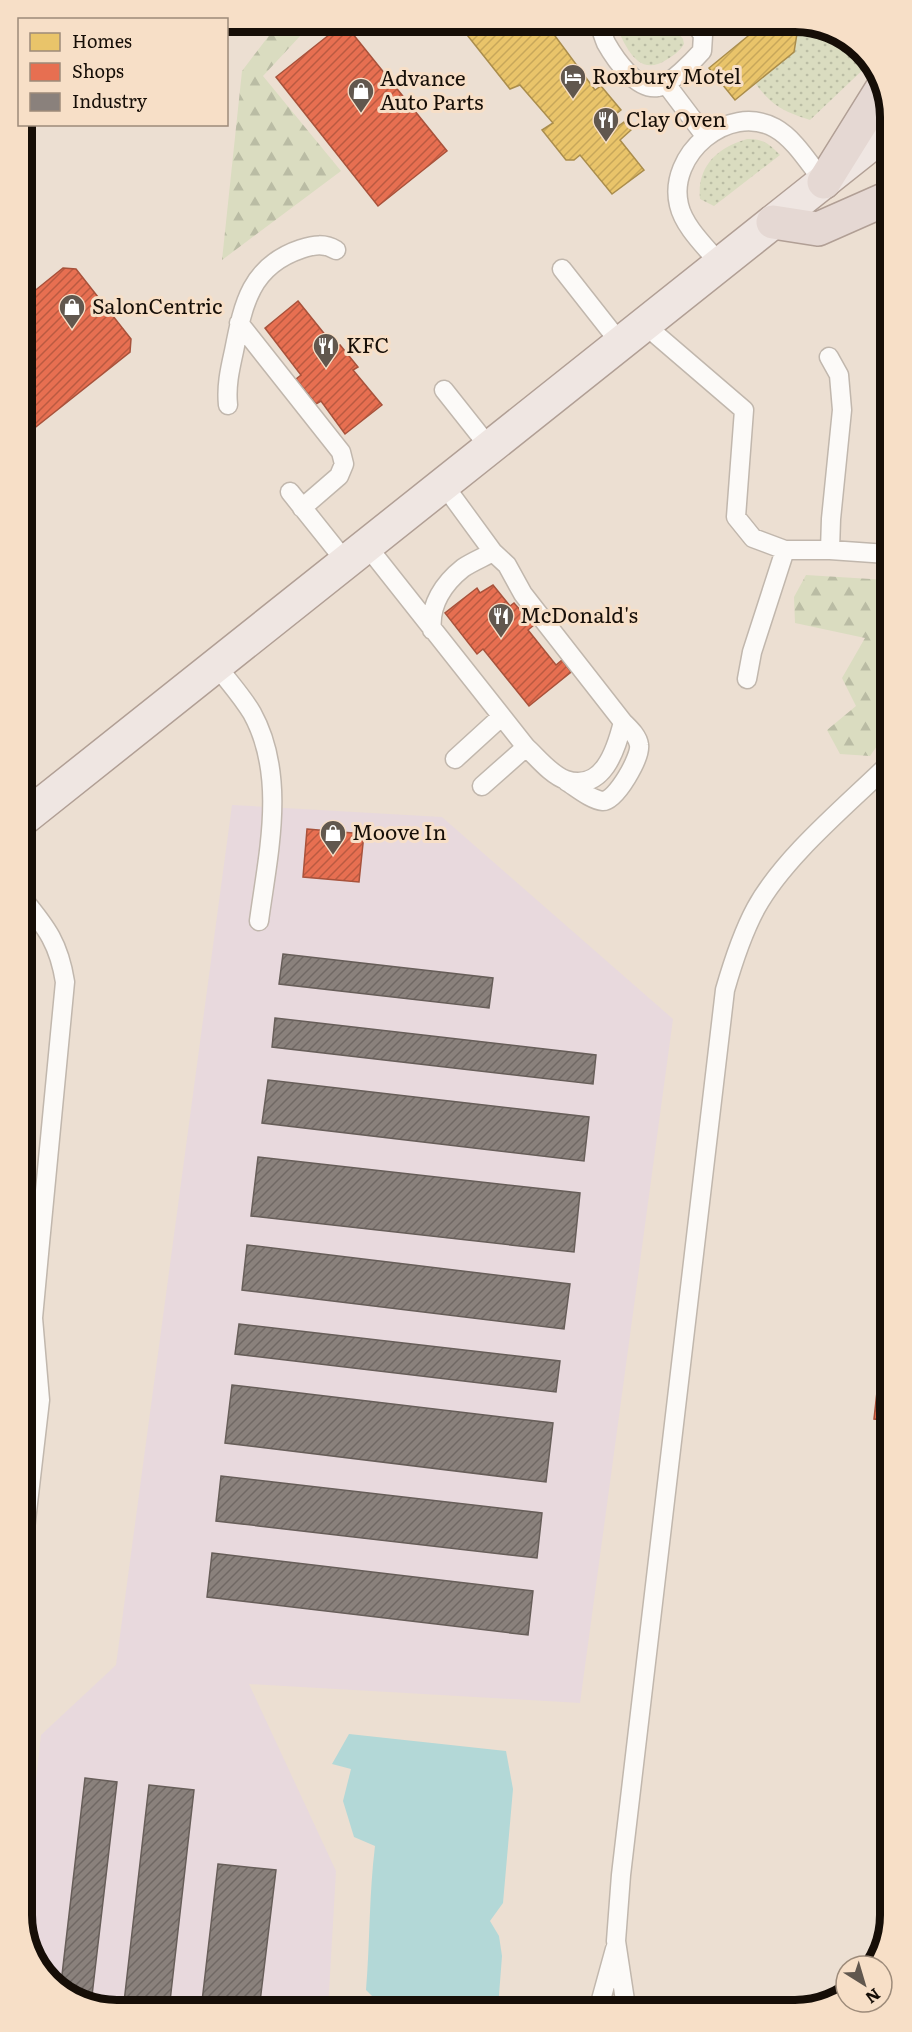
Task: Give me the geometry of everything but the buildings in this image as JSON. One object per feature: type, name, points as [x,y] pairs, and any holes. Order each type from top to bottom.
[{"type":"highway","points":[[824,182],[878,96]]},
{"type":"highway","points":[[773,222],[818,229],[880,203]]},
{"type":"main road","points":[[32,804],[216,665],[880,137]]},
{"type":"lane","points":[[602,32],[605,42],[635,79],[652,87],[666,84],[702,51],[703,35],[701,32]]},
{"type":"lane","points":[[666,84],[706,136]]},
{"type":"lane","points":[[720,264],[687,223],[678,203],[678,178],[682,168],[696,146],[706,136],[731,123],[753,120],[766,123],[777,128],[790,141],[824,182]]},
{"type":"lane","points":[[228,405],[227,389],[239,323],[248,293],[257,280],[270,267],[294,251],[321,244],[336,250]]},
{"type":"lane","points":[[562,269],[633,334],[744,410],[736,517],[753,538],[785,550],[880,554]]},
{"type":"lane","points":[[239,323],[341,452],[343,471],[302,508]]},
{"type":"lane","points":[[829,357],[839,375],[842,410],[830,550]]},
{"type":"lane","points":[[444,390],[490,448]]},
{"type":"lane","points":[[290,492],[302,508],[356,554],[432,630],[526,747],[565,780],[595,798],[603,801],[610,799],[616,794],[638,754],[639,744],[635,736],[523,594],[507,565],[493,552],[444,485]]},
{"type":"lane","points":[[747,679],[752,652],[785,550]]},
{"type":"lane","points":[[432,630],[433,609],[440,594],[463,568],[493,552]]},
{"type":"lane","points":[[216,665],[251,713],[265,748],[270,772],[272,821],[259,921]]},
{"type":"lane","points":[[455,759],[501,717]]},
{"type":"lane","points":[[565,780],[584,782],[597,776],[611,760],[623,722]]},
{"type":"lane","points":[[482,786],[526,747]]},
{"type":"lane","points":[[601,2000],[616,1941],[621,1875],[724,990],[741,939],[757,906],[790,861],[880,773]]},
{"type":"lane","points":[[31,1476],[40,1401],[33,1318],[32,1242],[65,982],[57,946],[32,909]]},
{"type":"lane","points":[[616,1941],[625,2000]]},
{"type":"shaded area","points":[[232,805],[442,817],[673,1019],[580,1703],[249,1684],[336,1871],[329,2000],[111,2000],[89,1996],[74,1989],[53,1972],[40,1953],[33,1932],[31,1916],[31,1823],[41,1735],[116,1665]]},
{"type":"green space","points":[[272,31],[304,31],[263,76],[341,171],[222,260],[242,71]]},
{"type":"green space","points":[[619,32],[677,32],[684,44],[666,60],[656,65],[647,65],[639,62],[633,56]]},
{"type":"green space","points":[[797,32],[812,33],[833,40],[847,49],[865,68],[810,120],[779,107],[767,98],[755,83],[794,52]]},
{"type":"green space","points":[[747,139],[765,143],[780,155],[714,206],[700,199],[702,177],[711,160],[718,153]]},
{"type":"green space","points":[[806,575],[880,580],[880,742],[870,756],[840,754],[827,730],[856,706],[842,678],[865,638],[795,623],[794,597]]},
{"type":"water","points":[[349,1734],[506,1751],[513,1789],[503,1903],[490,1921],[499,1936],[502,1956],[499,2000],[376,2000],[366,1990],[375,1846],[354,1837],[343,1801],[351,1769],[332,1764]]},
{"type":"place","name":"Roxbury Motel","points":[[573,100]]},
{"type":"place","name":"Advance Auto Parts","points":[[361,114]]},
{"type":"place","name":"Clay Oven","points":[[606,143]]},
{"type":"place","name":"SalonCentric","points":[[72,330]]},
{"type":"place","name":"KFC","points":[[326,369]]},
{"type":"place","name":"McDonald's","points":[[501,639]]},
{"type":"place","name":"Moove In","points":[[333,856]]}]
